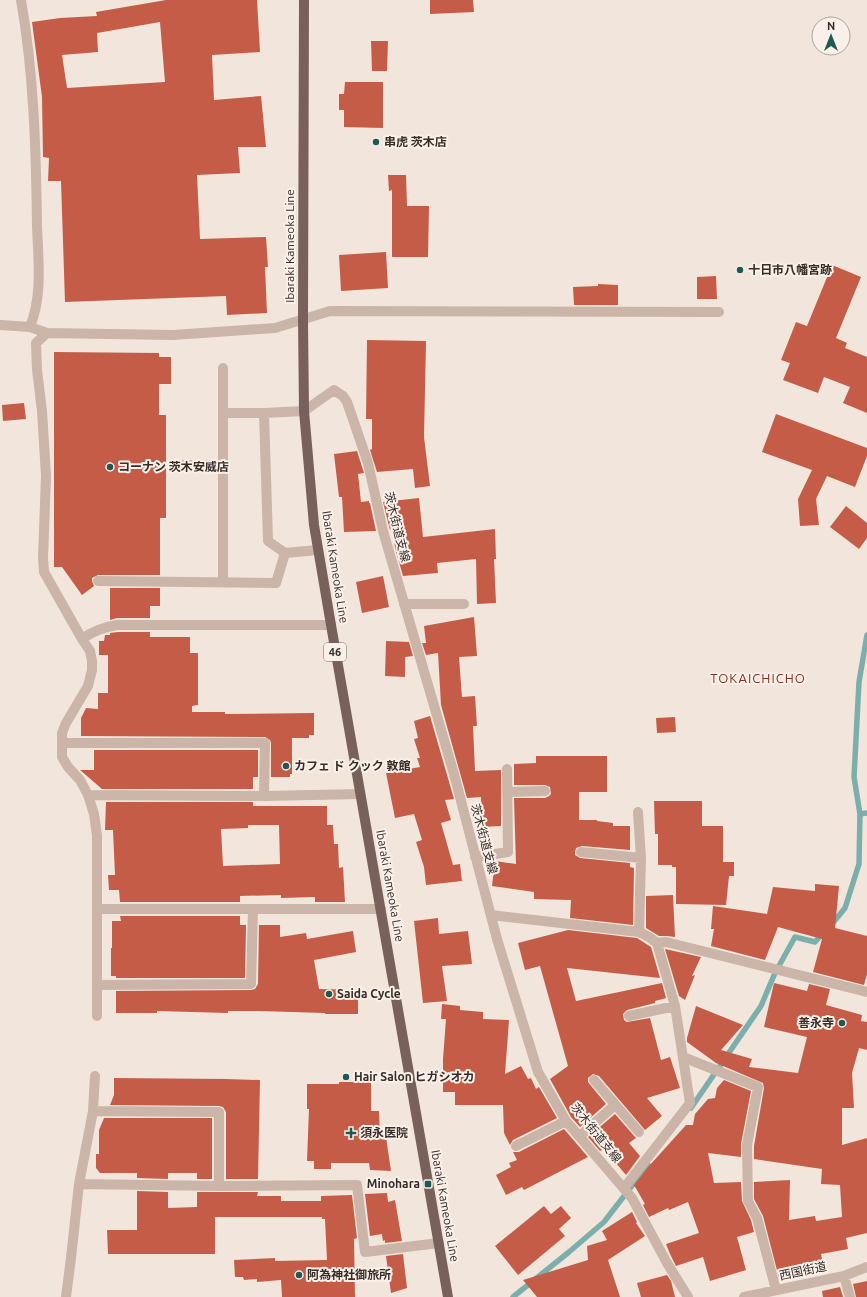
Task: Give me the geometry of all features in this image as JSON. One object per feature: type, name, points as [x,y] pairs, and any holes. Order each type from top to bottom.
[{"type":"main road","name":"Ibaraki Kameoka Line","points":[[304,0],[304,411],[311,498],[318,550],[448,1297]]},
{"type":"street","points":[[22,0],[27,36],[36,168],[38,290],[35,315],[30,327]]},
{"type":"street","points":[[0,326],[30,327],[47,333],[173,335],[274,328],[330,311],[719,312]]},
{"type":"street","points":[[47,333],[36,343],[46,476],[43,558],[44,572],[90,651],[92,661],[92,670],[88,686],[66,723],[62,733],[62,757],[68,767],[80,780],[88,795],[94,814],[97,836],[97,1016]]},
{"type":"street","points":[[224,368],[224,582]]},
{"type":"street","name":"茨木街道支線","points":[[304,411],[334,390],[343,396],[347,402],[368,463],[383,531],[454,774],[497,939],[538,1072],[566,1121],[632,1198],[667,1263],[688,1297]]},
{"type":"street","points":[[223,413],[304,411]]},
{"type":"street","points":[[264,413],[268,541],[285,553],[318,550]]},
{"type":"street","points":[[176,465],[224,465]]},
{"type":"street","points":[[98,581],[276,583],[285,553]]},
{"type":"street","points":[[404,604],[464,604]]},
{"type":"street","points":[[82,639],[99,629],[117,625],[331,625]]},
{"type":"street","points":[[62,743],[265,743],[264,796]]},
{"type":"street","points":[[475,857],[508,852],[507,769]]},
{"type":"street","points":[[507,792],[545,791]]},
{"type":"street","points":[[88,795],[264,796],[360,794]]},
{"type":"street","points":[[638,812],[641,858],[639,932]]},
{"type":"street","points":[[580,852],[641,858]]},
{"type":"street","points":[[97,909],[381,909]]},
{"type":"street","points":[[97,985],[252,984],[254,909]]},
{"type":"street","points":[[491,916],[639,932],[649,936],[657,942],[666,942],[867,991]]},
{"type":"street","points":[[624,1188],[690,1103],[675,1006],[657,942]]},
{"type":"street","points":[[629,1016],[675,1006]]},
{"type":"street","points":[[683,1057],[758,1087],[747,1145],[748,1201],[757,1218],[776,1290]]},
{"type":"street","points":[[66,1297],[78,1184],[93,1111],[95,1076]]},
{"type":"street","points":[[594,1080],[639,1132]]},
{"type":"street","points":[[580,1136],[615,1105]]},
{"type":"street","points":[[93,1111],[219,1112],[219,1186]]},
{"type":"street","points":[[516,1146],[566,1121]]},
{"type":"street","points":[[78,1184],[219,1186],[357,1185],[365,1252],[438,1243]]},
{"type":"street","name":"西国街道","points":[[744,1297],[844,1276],[867,1267]]},
{"type":"street","points":[[844,1276],[850,1297]]},
{"type":"building","points":[[166,0],[257,0],[260,52],[212,55],[214,100],[261,96],[266,147],[238,147],[240,173],[197,175],[200,239],[266,237],[268,267],[265,267],[267,313],[227,315],[226,296],[65,302],[61,181],[48,181],[49,158],[43,157],[42,97],[32,22],[60,18],[97,16],[96,12]],"holes":[[[160,22],[165,82],[67,88],[62,55],[98,52],[97,33]]]},
{"type":"building","points":[[430,0],[473,0],[474,12],[430,14]]},
{"type":"building","points":[[371,41],[388,41],[387,71],[372,71]]},
{"type":"building","points":[[345,82],[383,82],[383,128],[344,127],[344,110],[339,110],[339,94],[344,94]]},
{"type":"building","points":[[388,175],[406,175],[407,206],[429,206],[428,257],[392,257],[392,190],[389,191]]},
{"type":"building","points":[[386,252],[388,288],[341,291],[339,255]]},
{"type":"building","points":[[832,265],[861,277],[836,338],[847,343],[845,348],[867,357],[867,413],[843,403],[850,387],[824,377],[818,393],[783,380],[790,363],[781,360],[796,322],[807,326]]},
{"type":"building","points":[[716,276],[717,299],[697,299],[697,277]]},
{"type":"building","points":[[598,284],[618,285],[618,305],[574,305],[573,287],[598,286]]},
{"type":"building","points":[[367,340],[426,341],[424,437],[430,486],[415,488],[413,469],[377,472],[370,450],[372,449],[372,419],[366,419]]},
{"type":"building","name":"コーナン 茨木安威店","points":[[54,352],[159,353],[159,357],[171,357],[171,384],[159,384],[159,415],[166,415],[166,518],[160,518],[160,575],[98,575],[92,578],[94,586],[82,595],[62,567],[54,567]]},
{"type":"building","points":[[24,403],[26,419],[3,421],[2,405]]},
{"type":"building","points":[[776,414],[867,448],[867,456],[855,487],[827,476],[816,499],[819,525],[800,526],[798,499],[812,470],[762,452]]},
{"type":"building","points":[[357,451],[364,473],[358,474],[361,502],[369,501],[376,531],[344,532],[342,497],[339,497],[334,454]]},
{"type":"building","points":[[419,498],[423,537],[495,529],[496,559],[494,559],[496,603],[477,604],[476,559],[437,563],[438,573],[403,576],[395,548],[393,530],[390,530],[383,502]]},
{"type":"building","points":[[846,506],[867,523],[867,538],[859,549],[830,527]]},
{"type":"building","points":[[383,576],[389,607],[362,613],[356,582]]},
{"type":"building","points":[[110,588],[160,588],[160,606],[150,606],[150,618],[117,618],[110,620]]},
{"type":"building","points":[[474,617],[477,656],[459,657],[462,697],[475,696],[477,726],[473,726],[475,771],[501,770],[501,826],[482,827],[481,797],[467,798],[441,705],[438,653],[426,655],[422,643],[426,643],[424,626]]},
{"type":"building","points":[[118,632],[150,632],[150,637],[190,637],[190,653],[198,653],[198,705],[192,706],[192,712],[225,712],[225,714],[314,713],[314,735],[309,735],[309,738],[292,738],[292,774],[290,774],[290,777],[271,777],[271,743],[270,740],[265,737],[81,736],[81,718],[86,708],[98,709],[98,693],[108,693],[108,655],[99,655],[99,641],[104,641],[105,635]]},
{"type":"building","points":[[386,641],[409,642],[413,656],[405,657],[405,677],[385,676]]},
{"type":"building","points":[[430,716],[454,799],[445,800],[451,820],[441,823],[453,865],[460,864],[462,881],[426,885],[424,867],[416,842],[422,840],[414,814],[395,818],[386,773],[420,767],[417,758],[420,758],[414,739],[418,738],[414,721]]},
{"type":"building","points":[[675,717],[676,732],[657,733],[656,718]]},
{"type":"building","points":[[94,750],[258,750],[258,777],[253,777],[253,789],[102,789],[80,770],[94,770]]},
{"type":"building","points":[[536,756],[607,756],[607,792],[579,792],[579,820],[597,820],[613,823],[613,826],[630,826],[630,850],[582,846],[576,848],[575,855],[580,858],[630,863],[630,867],[634,868],[633,925],[570,918],[571,900],[534,899],[534,892],[492,886],[495,861],[516,864],[514,798],[545,798],[551,794],[550,787],[545,785],[514,785],[514,764],[536,763]]},
{"type":"building","points":[[654,801],[702,801],[702,826],[723,826],[723,862],[734,862],[734,876],[729,876],[726,905],[676,904],[676,867],[672,867],[672,865],[658,865],[658,834],[655,834]]},
{"type":"building","points":[[106,802],[253,802],[253,806],[327,806],[327,825],[333,825],[334,844],[338,844],[339,868],[343,867],[345,902],[315,902],[315,897],[281,898],[281,895],[240,896],[240,902],[120,902],[119,890],[109,890],[108,875],[115,875],[113,830],[105,830]],"holes":[[[248,825],[279,825],[280,864],[223,866],[221,829],[248,828]]]},
{"type":"building","points":[[815,884],[839,886],[835,928],[867,936],[867,974],[864,985],[813,972],[822,939],[778,927],[765,960],[711,946],[714,929],[711,929],[713,906],[767,914],[773,887],[815,891]]},
{"type":"building","points":[[673,895],[675,937],[659,936],[646,928],[646,896]]},
{"type":"building","points":[[120,916],[240,916],[240,925],[246,925],[245,978],[116,978],[116,976],[111,976],[112,921],[121,921]]},
{"type":"building","points":[[438,918],[439,934],[468,931],[472,964],[442,966],[447,1001],[423,1003],[414,921]]},
{"type":"building","points":[[259,925],[280,925],[280,937],[306,933],[307,939],[353,931],[356,952],[314,960],[319,989],[358,990],[358,1014],[258,1011],[228,1011],[228,1013],[157,1011],[157,1013],[116,1013],[116,991],[255,989],[258,984]]},
{"type":"building","points":[[568,930],[637,938],[651,947],[660,978],[567,968],[576,1001],[662,983],[666,998],[655,1001],[655,1003],[627,1010],[623,1014],[624,1020],[627,1022],[650,1018],[661,1060],[670,1057],[680,1088],[647,1098],[662,1116],[645,1130],[599,1076],[593,1074],[588,1078],[588,1082],[606,1104],[580,1127],[571,1117],[550,1079],[568,1066],[540,966],[525,970],[518,943]]},
{"type":"building","points":[[665,949],[701,957],[692,976],[695,975],[685,1000],[679,996]]},
{"type":"building","points":[[774,983],[807,991],[809,984],[830,989],[826,1005],[862,1015],[861,1021],[867,1022],[867,1050],[859,1048],[852,1073],[854,1108],[842,1108],[842,1145],[867,1138],[867,1233],[846,1238],[848,1249],[821,1254],[823,1264],[800,1267],[801,1271],[779,1278],[763,1216],[754,1199],[754,1182],[790,1180],[789,1220],[815,1216],[816,1221],[842,1217],[840,1185],[821,1184],[822,1169],[754,1159],[754,1146],[764,1088],[763,1083],[716,1063],[687,1042],[696,1006],[743,1025],[721,1050],[752,1059],[749,1067],[798,1073],[807,1037],[764,1027]]},
{"type":"building","points":[[442,1004],[460,1006],[460,1010],[483,1012],[483,1019],[509,1020],[505,1074],[521,1066],[528,1079],[531,1078],[536,1089],[539,1087],[557,1118],[513,1140],[510,1145],[504,1133],[503,1105],[455,1105],[455,1092],[443,1092],[443,1059],[446,1019],[441,1019]]},
{"type":"building","points":[[114,1078],[260,1080],[258,1179],[226,1179],[226,1112],[223,1107],[110,1105],[114,1095]]},
{"type":"building","points":[[724,1080],[751,1091],[741,1144],[741,1157],[708,1153],[714,1183],[741,1182],[742,1201],[751,1220],[754,1232],[737,1237],[746,1270],[710,1281],[703,1257],[676,1266],[666,1244],[699,1233],[688,1202],[669,1210],[668,1208],[649,1217],[643,1205],[645,1204],[634,1185],[686,1125],[693,1125],[695,1114],[708,1099],[715,1098],[717,1088]]},
{"type":"building","points":[[339,1082],[371,1082],[371,1111],[379,1111],[380,1138],[386,1137],[391,1171],[370,1170],[369,1163],[331,1163],[331,1169],[314,1169],[314,1161],[307,1161],[309,1109],[307,1109],[307,1084],[339,1084]]},
{"type":"building","points":[[615,1114],[636,1138],[629,1143],[640,1156],[626,1175],[604,1149],[600,1151],[588,1137]]},
{"type":"building","points":[[104,1118],[212,1118],[212,1179],[197,1179],[197,1173],[168,1173],[168,1179],[137,1178],[137,1173],[100,1173],[96,1168],[96,1154],[99,1154],[99,1130]]},
{"type":"building","points":[[564,1129],[588,1157],[524,1190],[522,1187],[506,1195],[496,1175],[511,1167],[509,1163],[517,1160],[513,1152],[519,1152]]},
{"type":"building","points":[[137,1191],[168,1192],[168,1208],[197,1207],[197,1192],[258,1192],[257,1196],[281,1196],[281,1201],[321,1201],[321,1196],[352,1195],[357,1238],[354,1239],[355,1297],[282,1297],[281,1280],[257,1282],[257,1279],[244,1280],[243,1277],[235,1277],[234,1260],[275,1258],[275,1261],[327,1260],[325,1219],[322,1219],[322,1217],[215,1217],[215,1254],[108,1254],[107,1230],[137,1230]]},
{"type":"building","points":[[387,1193],[388,1202],[395,1200],[402,1241],[385,1243],[385,1240],[383,1241],[382,1234],[370,1236],[365,1194]]},
{"type":"building","points":[[544,1206],[551,1214],[561,1206],[571,1218],[559,1229],[565,1236],[518,1275],[495,1246]]},
{"type":"building","points":[[632,1212],[637,1222],[636,1223],[645,1236],[608,1260],[620,1297],[537,1297],[523,1280],[588,1260],[587,1246],[607,1240],[602,1231]]},
{"type":"building","points":[[403,1254],[407,1288],[391,1293],[386,1256]]},
{"type":"building","points":[[667,1275],[671,1281],[675,1297],[641,1297],[637,1283]]},
{"type":"building","points":[[867,1281],[867,1297],[856,1297],[853,1284]]},
{"type":"building","points":[[840,1287],[843,1297],[823,1297],[822,1291]]},
{"type":"waterway","points":[[832,924],[845,908],[859,864],[860,814],[854,777],[859,682],[867,635]]},
{"type":"waterway","points":[[860,814],[867,813]]},
{"type":"waterway","points":[[691,1108],[761,1006],[775,973],[795,937],[815,942],[823,933]]},
{"type":"waterway","points":[[513,1297],[604,1222],[648,1165]]},
{"type":"place","name":"串虎 茨木店","points":[[376,142]]},
{"type":"place","name":"十日市八幡宮跡","points":[[740,270]]},
{"type":"place","name":"コーナン 茨木安威店","points":[[110,467]]},
{"type":"place","name":"カフェ ド クック 敦館","points":[[286,766]]},
{"type":"place","name":"Saida Cycle","points":[[329,994]]},
{"type":"place","name":"善永寺","points":[[842,1023]]},
{"type":"place","name":"Hair Salon ヒガシオカ","points":[[346,1077]]},
{"type":"place","name":"須永医院","points":[[351,1133]]},
{"type":"place","name":"Minohara","points":[[428,1184]]},
{"type":"place","name":"阿為神社御旅所","points":[[299,1275]]},
{"type":"district","name":"TOKAICHICHO","points":[[758,678]]}]
